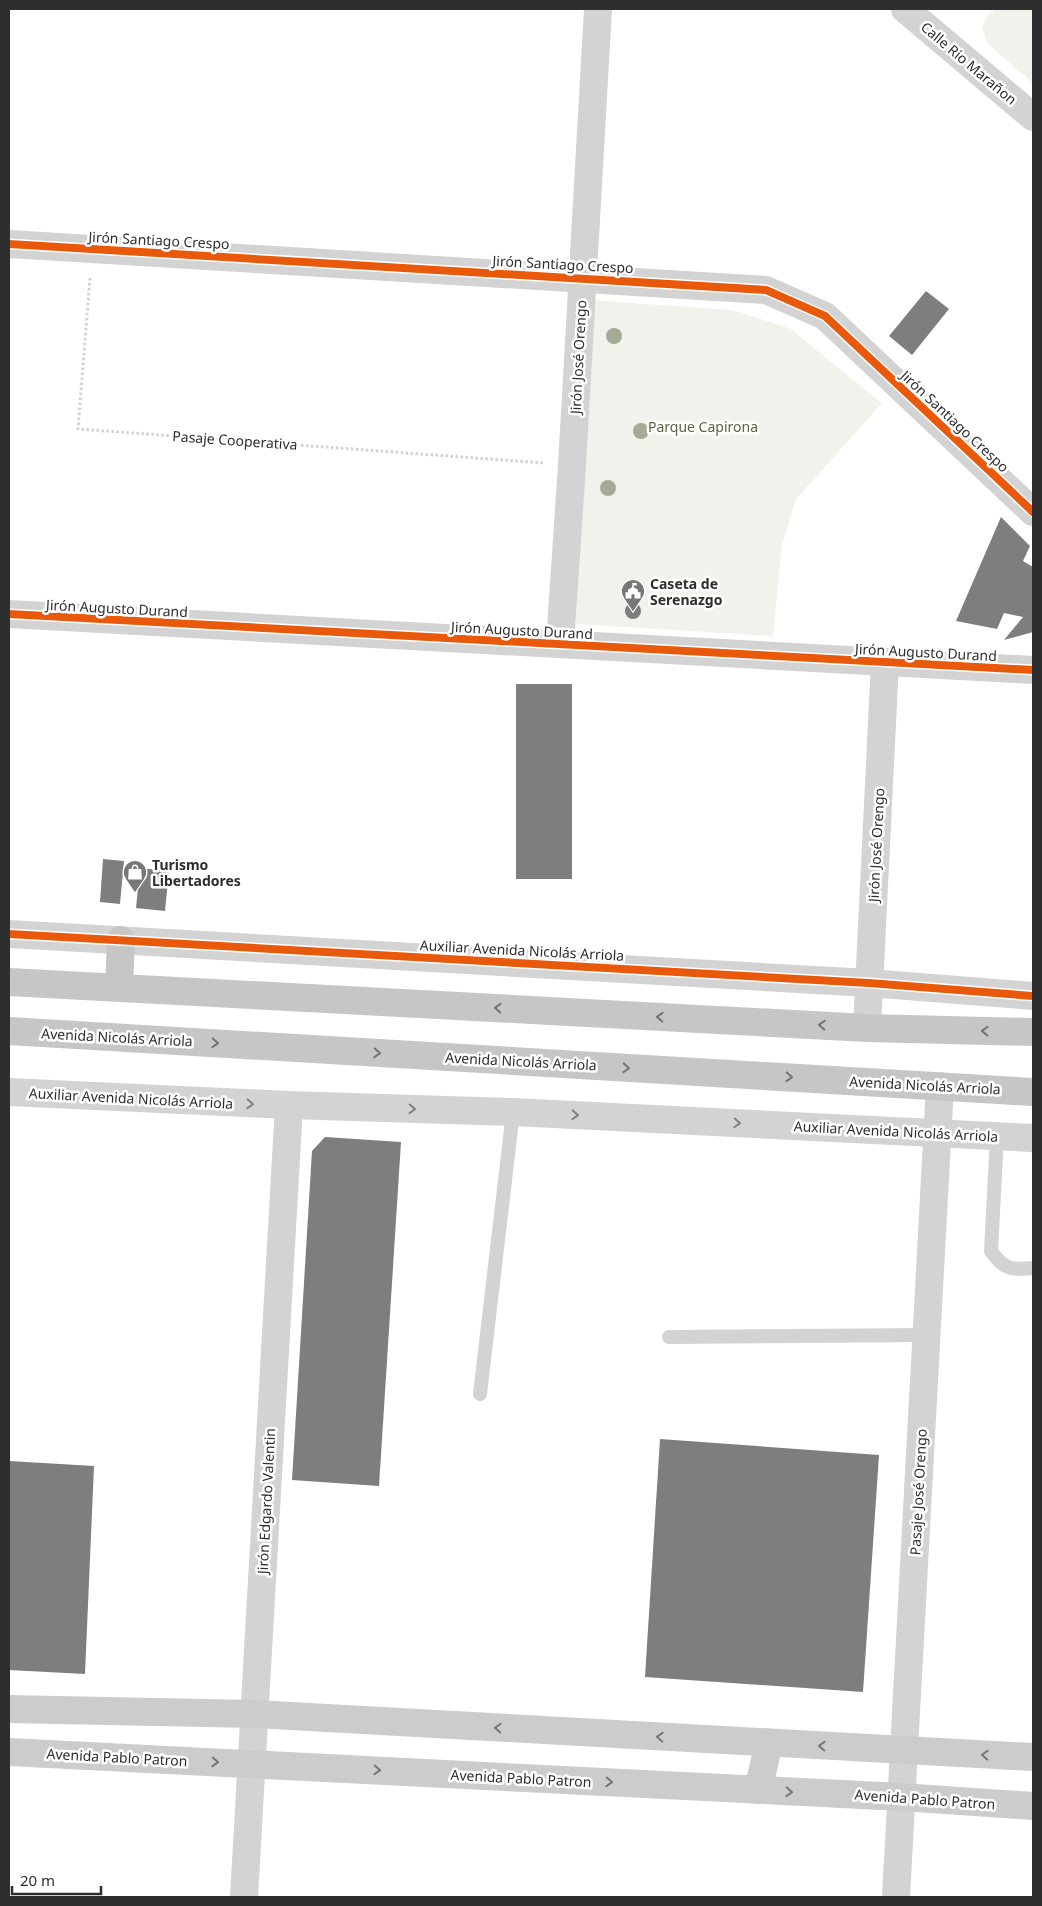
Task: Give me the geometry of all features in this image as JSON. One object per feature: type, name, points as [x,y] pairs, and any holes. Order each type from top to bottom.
[{"type":"main road","points":[[119,987],[121,940]]},
{"type":"main road","points":[[9,982],[867,1028],[1033,1032]]},
{"type":"main road","name":"Avenida Nicolás Arriola","points":[[9,1031],[1033,1092]]},
{"type":"street","name":"Jirón José Orengo","points":[[560,644],[598,9]]},
{"type":"street","name":"Calle Rio Marañon","points":[[905,9],[1033,117]]},
{"type":"street","name":"Jirón Santiago Crespo","points":[[9,244],[766,290],[825,316],[1033,512]]},
{"type":"street","name":"Jirón Augusto Durand","points":[[9,614],[1033,670]]},
{"type":"street","name":"Jirón José Orengo","points":[[867,1028],[885,662]]},
{"type":"street","name":"Auxiliar Avenida Nicolás Arriola","points":[[9,934],[869,983],[1033,996]]},
{"type":"street","name":"Pasaje José Orengo","points":[[896,1897],[940,1086]]},
{"type":"street","name":"Auxiliar Avenida Nicolás Arriola","points":[[9,1092],[289,1106],[513,1112],[1033,1138]]},
{"type":"street","name":"Jirón Edgardo Valentin","points":[[244,1897],[289,1106]]},
{"type":"street","points":[[9,1709],[254,1714],[1033,1758]]},
{"type":"street","points":[[758,1790],[769,1743]]},
{"type":"street","name":"Avenida Pablo Patron","points":[[9,1752],[901,1797],[1033,1806]]},
{"type":"lane","points":[[480,1394],[513,1112]]},
{"type":"lane","points":[[998,1136],[991,1251],[997,1260],[1010,1270],[1033,1268]]},
{"type":"lane","points":[[669,1337],[926,1335]]},
{"type":"green space","points":[[996,9],[1033,9],[1033,83],[987,43],[982,27],[988,15]]},
{"type":"green space","name":"Parque Capirona","points":[[590,300],[732,310],[789,328],[882,403],[796,499],[782,546],[773,636],[576,624]]},
{"type":"building","points":[[926,291],[949,309],[912,355],[889,336]]},
{"type":"building","points":[[1001,517],[1030,546],[1023,561],[1033,567],[1033,632],[1004,640],[1023,617],[1004,613],[997,629],[956,621]]},
{"type":"building","name":"Caseta de Serenazgo","points":[[633,603],[641,611],[633,619],[625,611]]},
{"type":"building","points":[[516,684],[572,684],[572,879],[516,879]]},
{"type":"building","points":[[103,859],[124,861],[120,904],[100,902]]},
{"type":"building","points":[[140,868],[169,871],[165,911],[136,908]]},
{"type":"building","points":[[325,1137],[401,1142],[379,1486],[292,1480],[312,1151]]},
{"type":"building","points":[[660,1439],[879,1455],[863,1692],[645,1677]]},
{"type":"building","points":[[9,1461],[94,1466],[85,1674],[9,1670]]},
{"type":"cycle path","points":[[9,244],[766,290],[825,316],[1033,512]]},
{"type":"cycle path","points":[[9,614],[1033,670]]},
{"type":"cycle path","points":[[9,934],[869,983],[1033,996]]},
{"type":"place","name":"Caseta de Serenazgo","points":[[633,612]]},
{"type":"place","name":"Turismo Libertadores","points":[[135,893]]}]
